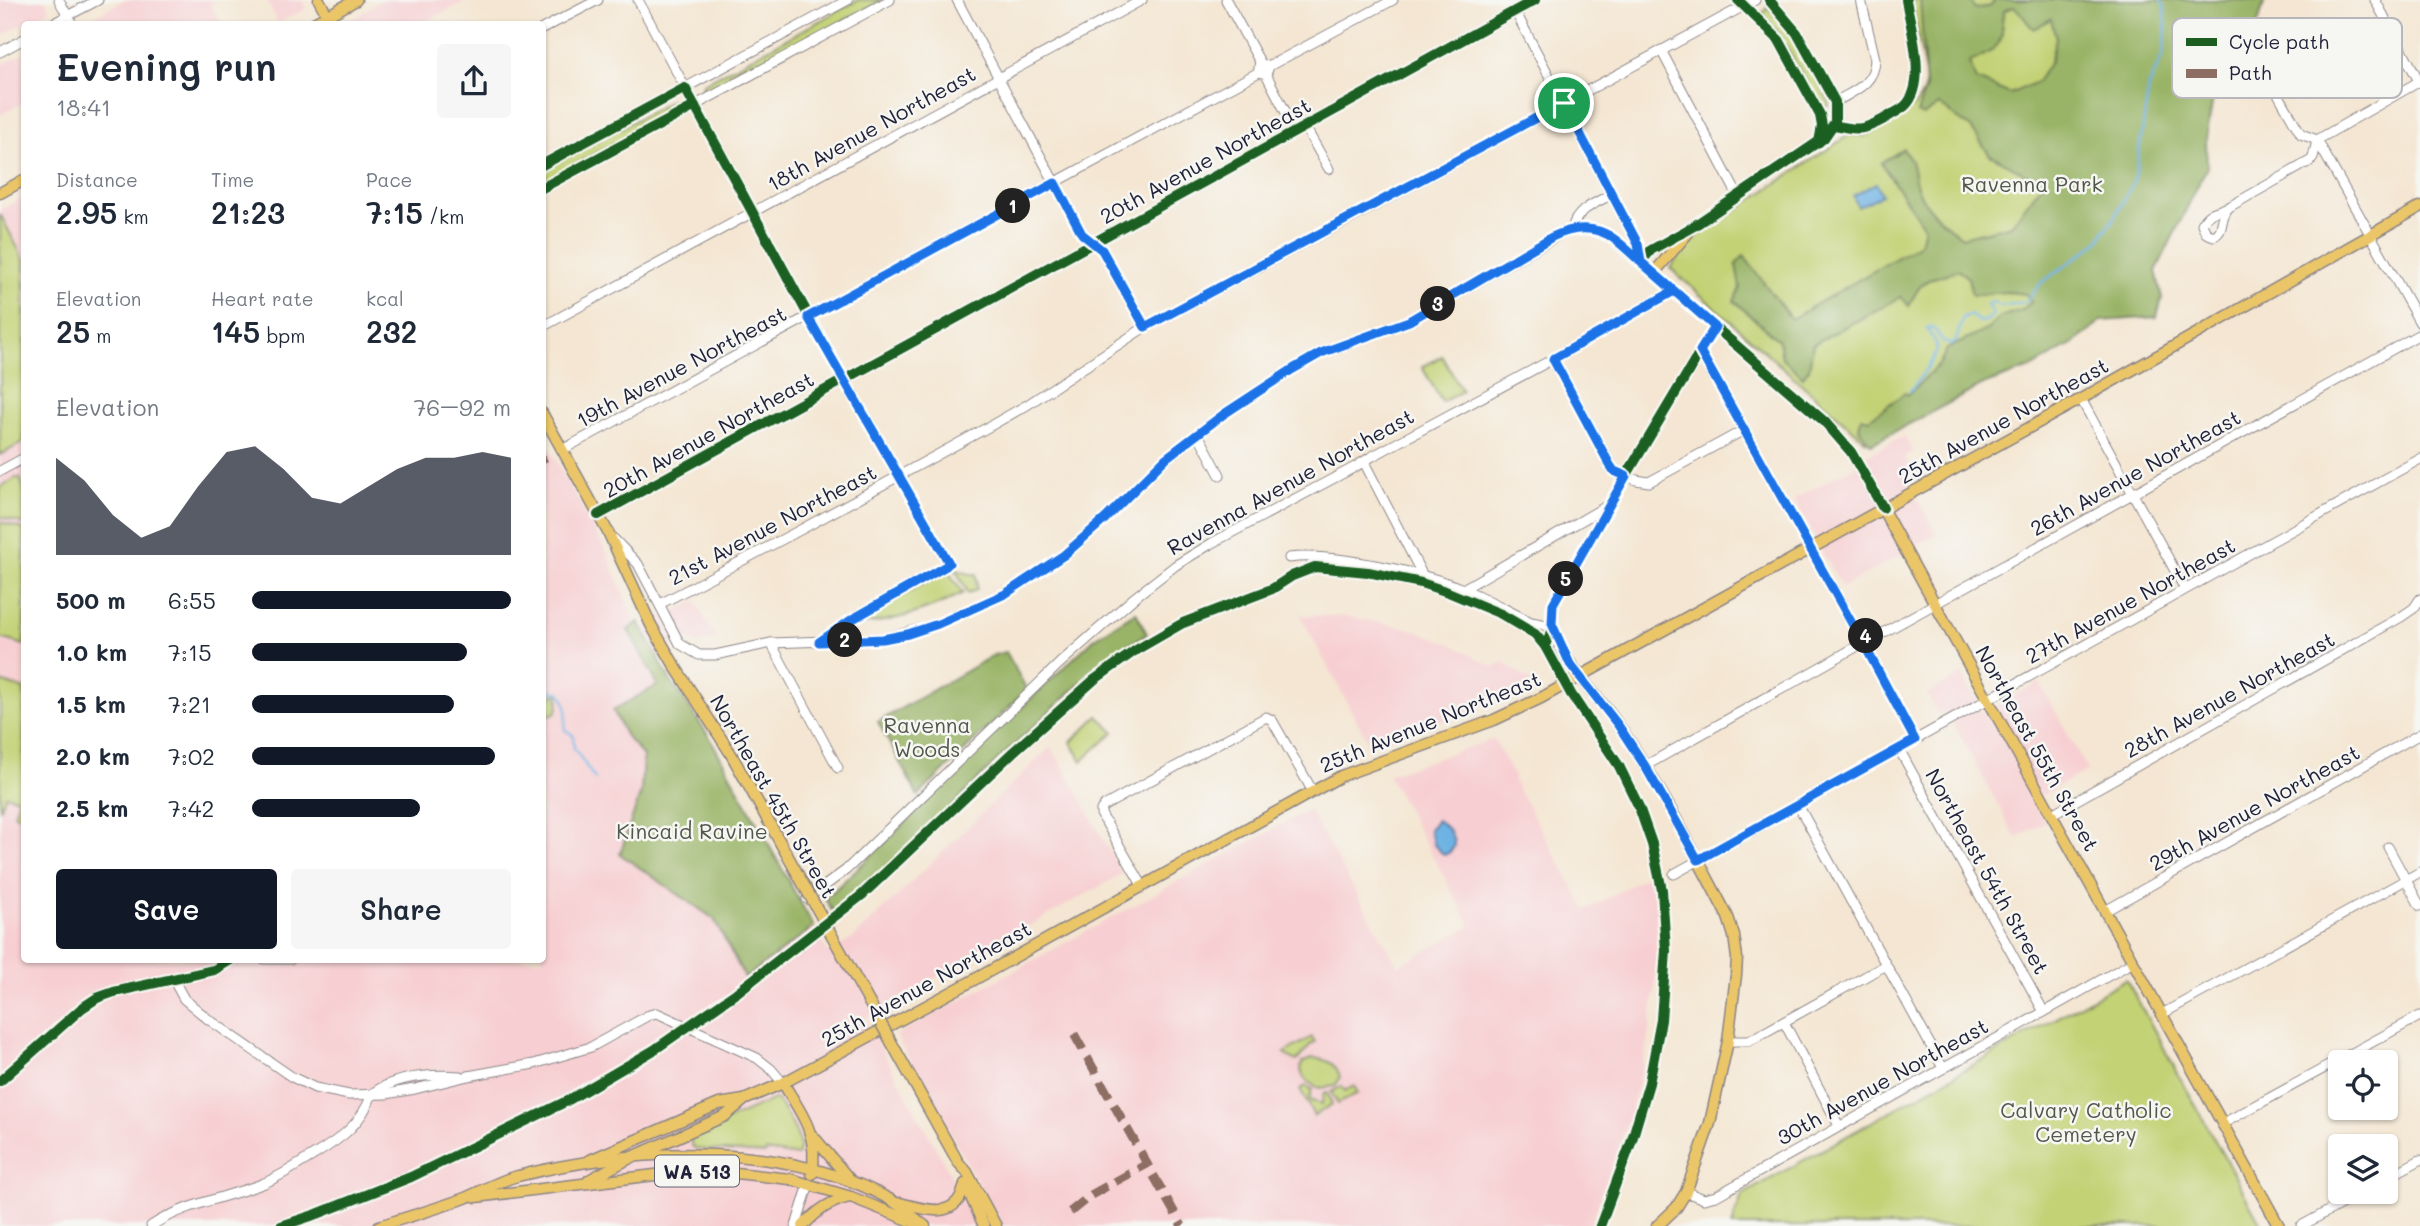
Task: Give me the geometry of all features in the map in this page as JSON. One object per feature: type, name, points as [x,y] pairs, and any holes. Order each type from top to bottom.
[{"type":"main road","points":[[318,0],[329,20],[356,0]]},
{"type":"main road","points":[[1657,1226],[1676,1208],[1686,1192],[1710,1123],[1728,1041],[1737,967],[1734,936],[1728,917],[1645,766],[1618,725],[1570,664],[1553,630],[1551,620],[1553,604],[1715,327],[1641,262],[1651,250],[1694,226],[1819,142],[1834,125],[1835,102],[1797,33],[1769,0]]},
{"type":"main road","points":[[1741,3],[1772,32],[1784,50],[1820,115],[1822,126],[1819,142]]},
{"type":"main road","points":[[0,193],[21,182]]},
{"type":"main road","name":"25th Avenue Northeast","points":[[590,1160],[719,1104],[744,1100],[783,1083],[1312,790],[1360,767],[1494,720],[1581,677],[2420,207]]},
{"type":"main road","points":[[1654,273],[1694,226]]},
{"type":"main road","name":"Northeast 55th Street","points":[[1715,327],[1834,431],[1851,452],[2279,1226]]},
{"type":"main road","name":"Northeast 45th Street","points":[[546,420],[609,534],[676,668],[731,754],[958,1162],[984,1226]]},
{"type":"main road","points":[[783,1083],[811,1133],[852,1182]]},
{"type":"main road","name":"25th Avenue Northeast","points":[[584,1183],[630,1158],[724,1116],[744,1100]]},
{"type":"main road","points":[[691,1132],[684,1141],[685,1148],[702,1156]]},
{"type":"main road","points":[[809,1184],[814,1152],[811,1133]]},
{"type":"main road","name":"WA 513","points":[[379,1226],[463,1199],[515,1177],[590,1160],[702,1156],[764,1160],[813,1169],[852,1182],[893,1201],[924,1226]]},
{"type":"main road","points":[[958,1162],[967,1172],[996,1226]]},
{"type":"main road","name":"WA 513","points":[[463,1199],[698,1171],[759,1174],[809,1184],[851,1197],[924,1226]]},
{"type":"main road","points":[[893,1201],[928,1210],[944,1210],[953,1206],[963,1195],[965,1184]]},
{"type":"main road","points":[[803,1226],[820,1208],[834,1200],[851,1197]]},
{"type":"street","points":[[60,0],[70,20],[98,0]]},
{"type":"street","points":[[546,27],[598,0]]},
{"type":"street","points":[[638,0],[808,317],[949,563],[851,620],[819,642]]},
{"type":"street","points":[[546,163],[848,0]]},
{"type":"street","points":[[546,186],[890,0]]},
{"type":"street","points":[[957,0],[1082,234],[1102,250],[1145,327]]},
{"type":"street","name":"18th Avenue Northeast","points":[[546,325],[1142,0]]},
{"type":"street","points":[[1226,0],[1301,130],[1329,169]]},
{"type":"street","name":"19th Avenue Northeast","points":[[562,450],[1393,0]]},
{"type":"street","name":"20th Avenue Northeast","points":[[598,515],[1535,0]]},
{"type":"street","name":"21st Avenue Northeast","points":[[660,604],[1027,405],[1145,327],[1564,103],[1741,3],[1755,0]]},
{"type":"street","points":[[1835,102],[1866,83],[1875,69],[1861,0]]},
{"type":"street","points":[[1834,125],[1853,130],[1866,129],[1902,109],[1910,99],[1917,80],[1906,0]]},
{"type":"street","points":[[2375,0],[2385,18]]},
{"type":"street","points":[[1515,11],[1638,244],[1641,262]]},
{"type":"street","points":[[0,52],[21,41]]},
{"type":"street","points":[[2402,49],[2420,81],[2402,91]]},
{"type":"street","points":[[1661,50],[1738,196]]},
{"type":"street","points":[[2280,98],[2301,134],[2317,140],[2371,234],[2419,330]]},
{"type":"street","points":[[2229,207],[2310,161],[2317,140],[2390,98]]},
{"type":"street","points":[[1572,230],[1573,220],[1579,213],[1612,194]]},
{"type":"street","points":[[838,768],[771,643],[883,639],[908,634],[938,624],[1005,594],[1064,555],[1105,519],[1166,458],[1224,414],[1321,353],[1409,321],[1552,237],[1586,228],[1605,233],[1641,262]]},
{"type":"street","name":"Ravenna Avenue Northeast","points":[[807,899],[846,870],[1060,663],[1155,581],[1212,542],[1364,462],[1674,291]]},
{"type":"street","name":"26th Avenue Northeast","points":[[1868,645],[2419,330]]},
{"type":"street","points":[[1700,351],[1859,636]]},
{"type":"street","points":[[1553,359],[1614,471],[1636,480],[1649,482],[1744,430]]},
{"type":"street","points":[[2081,399],[2185,589]]},
{"type":"street","points":[[1198,434],[1220,475]]},
{"type":"street","name":"27th Avenue Northeast","points":[[1674,874],[2420,459]]},
{"type":"street","points":[[0,471],[21,460]]},
{"type":"street","points":[[1364,462],[1423,576]]},
{"type":"street","points":[[1463,589],[1610,504]]},
{"type":"street","name":"Northeast 45th Street","points":[[609,534],[638,564],[684,648],[704,656],[771,643]]},
{"type":"street","points":[[1289,558],[1326,558],[1423,576],[1463,589],[1553,630]]},
{"type":"street","name":"28th Avenue Northeast","points":[[2052,814],[2401,617],[2414,608],[2420,599]]},
{"type":"street","points":[[1859,636],[1865,636],[1915,740]]},
{"type":"street","points":[[1859,636],[1855,641],[1856,647],[1860,651],[1868,645]]},
{"type":"street","points":[[1645,766],[1856,647]]},
{"type":"street","points":[[1142,885],[1101,812],[1104,806],[1268,718],[1272,720],[1312,790]]},
{"type":"street","name":"29th Avenue Northeast","points":[[2105,911],[2420,734]]},
{"type":"street","name":"Northeast 54th Street","points":[[1899,749],[2044,1012]]},
{"type":"street","points":[[1798,805],[1943,1068]]},
{"type":"street","points":[[2388,847],[2420,906]]},
{"type":"street","points":[[2162,1014],[2420,872]]},
{"type":"street","name":"30th Avenue Northeast","points":[[1686,1192],[1700,1199],[1712,1198],[2133,962]]},
{"type":"street","points":[[0,1081],[89,1003],[114,992],[214,970],[225,963]]},
{"type":"street","points":[[1728,1041],[1749,1041],[1886,965]]},
{"type":"street","points":[[173,979],[184,999],[208,1019],[292,1077],[327,1092],[349,1096],[372,1094]]},
{"type":"street","points":[[151,1226],[184,1209],[260,1185],[287,1172],[348,1132],[360,1119],[372,1094],[384,1085],[445,1075],[468,1076],[572,1054],[657,1013],[757,1058],[783,1083]]},
{"type":"street","points":[[2222,1125],[2420,1016]]},
{"type":"street","points":[[1784,1022],[1839,1126]]},
{"type":"street","points":[[2398,1173],[2420,1160]]},
{"type":"street","points":[[796,1226],[809,1184]]},
{"type":"street","points":[[2301,1226],[2341,1204]]},
{"type":"shaded area","points":[[0,0],[45,0],[50,10],[29,21],[21,21],[21,25],[0,36]]},
{"type":"shaded area","points":[[124,0],[217,0],[210,4],[219,21],[85,21]]},
{"type":"shaded area","points":[[266,0],[302,0],[306,9],[277,21]]},
{"type":"shaded area","points":[[381,0],[467,0],[428,21],[352,20]]},
{"type":"shaded area","points":[[21,55],[21,104],[0,115],[0,66]]},
{"type":"shaded area","points":[[21,199],[21,963],[546,963],[546,441],[608,555],[638,631],[695,601],[716,639],[699,644],[687,638],[652,657],[728,772],[828,953],[854,938],[1051,746],[1084,804],[1122,874],[864,1018],[979,1226],[0,1226],[0,210]]},
{"type":"shaded area","points":[[1904,436],[1913,452],[1905,457],[1915,476],[1907,481],[1937,534],[1842,588],[1794,499]]},
{"type":"shaded area","points":[[1300,615],[1350,617],[1408,628],[1449,643],[1494,667],[1504,662],[1533,683],[1474,710],[1370,745]]},
{"type":"shaded area","points":[[1962,675],[1983,713],[2039,682],[2088,770],[2033,800],[2045,822],[2016,838],[1946,710],[1938,714],[1927,694]]},
{"type":"shaded area","points":[[1494,739],[1515,778],[1513,780],[1586,910],[1651,874],[1656,906],[1657,948],[1648,1042],[1631,1112],[1590,1226],[1002,1226],[896,1035],[1309,810],[1398,966],[1471,926],[1388,775]]},
{"type":"green space","points":[[858,0],[883,0],[708,93],[702,91],[703,84]]},
{"type":"green space","name":"Ravenna Park","points":[[1912,0],[2244,0],[2238,18],[2172,18],[2172,98],[2210,98],[2148,278],[1866,441],[1670,268],[1688,244],[1700,234],[1849,135],[1865,136],[1906,112],[1916,104],[1926,81]]},
{"type":"green space","points":[[1920,0],[1970,0],[1975,9],[1991,6],[1995,0],[2265,0],[2260,18],[2172,18],[2172,98],[2213,98],[2206,139],[2207,167],[2156,271],[2162,298],[2157,317],[2101,321],[2077,341],[2033,367],[1985,384],[1871,444],[1859,429],[1861,417],[1869,419],[1905,393],[1908,395],[1940,363],[1947,349],[1988,329],[2000,317],[2022,310],[2031,302],[2026,294],[2007,292],[1972,295],[1968,278],[1958,270],[1933,278],[1918,289],[1909,306],[1901,297],[1813,344],[1809,369],[1803,377],[1782,358],[1779,341],[1734,301],[1740,288],[1736,264],[1744,256],[1791,319],[1920,244],[1924,227],[1881,163],[1903,149],[1910,160],[1917,188],[1928,207],[1962,237],[2011,225],[2043,183],[1990,155],[1971,128],[1939,105],[1923,116],[1917,113],[1926,87]],"holes":[[[2014,7],[2034,29],[2051,19],[2056,38],[2050,62],[2037,82],[2010,94],[1977,80],[1969,63],[1990,52],[1998,44],[2005,10]]]},
{"type":"green space","points":[[1768,7],[1790,29],[1830,103],[1827,108],[1822,109],[1778,32],[1764,16],[1763,12]]},
{"type":"green space","points":[[672,100],[678,102],[678,110],[546,180],[546,168]]},
{"type":"green space","points":[[0,214],[21,254],[21,444],[0,455]]},
{"type":"green space","points":[[1442,356],[1462,391],[1442,402],[1422,367]]},
{"type":"green space","points":[[20,478],[21,523],[0,517],[0,487]]},
{"type":"green space","points":[[0,522],[21,528],[21,644],[0,638]]},
{"type":"green space","points":[[955,569],[976,574],[977,590],[968,593]]},
{"type":"green space","points":[[947,570],[963,593],[910,615],[854,624]]},
{"type":"green space","points":[[1136,612],[1147,634],[1107,658],[998,760],[906,852],[833,912],[825,899],[1095,638]]},
{"type":"green space","name":"Kincaid Ravine","points":[[639,622],[670,680],[710,738],[814,927],[745,978],[714,919],[620,854],[641,792],[643,756],[625,735],[613,710],[658,685],[628,630]]},
{"type":"green space","name":"Ravenna Woods","points":[[1006,652],[1027,690],[918,796],[878,722],[994,655]]},
{"type":"green space","points":[[0,682],[21,688],[21,816],[14,814],[19,799],[6,795],[0,810]]},
{"type":"green space","points":[[559,694],[558,708],[555,713],[546,716],[546,696]]},
{"type":"green space","points":[[1098,716],[1114,732],[1082,761],[1071,742]]},
{"type":"green space","name":"Calvary Catholic Cemetery","points":[[2126,979],[2262,1226],[1732,1226],[1742,1195]]},
{"type":"green space","points":[[1312,1037],[1315,1042],[1297,1061],[1284,1053]]},
{"type":"green space","points":[[1313,1058],[1327,1061],[1337,1069],[1340,1078],[1335,1086],[1319,1088],[1305,1078],[1301,1072],[1302,1063]]},
{"type":"green space","points":[[1306,1086],[1312,1089],[1309,1100],[1322,1104],[1324,1093],[1327,1092],[1332,1104],[1314,1116],[1300,1089]]},
{"type":"green space","points":[[1342,1086],[1345,1091],[1354,1086],[1358,1093],[1338,1104],[1331,1092]]},
{"type":"green space","points":[[774,1099],[794,1127],[799,1142],[797,1156],[766,1151],[765,1154],[696,1149],[692,1146],[692,1136]]},
{"type":"water","points":[[1876,183],[1882,195],[1858,207],[1853,196]]},
{"type":"water","points":[[1437,820],[1450,832],[1454,843],[1450,852],[1444,855],[1434,845],[1429,829]]},
{"type":"waterway","points":[[1910,391],[1936,352],[1937,348],[1927,328],[1933,327],[1943,342],[1952,345],[1956,341],[1963,317],[1970,315],[1980,322],[1988,320],[1993,314],[1987,305],[1991,301],[2001,306],[2025,302],[2041,283],[2098,242],[2120,208],[2135,178],[2149,86],[2163,54],[2166,34],[2165,9],[2161,0]]},
{"type":"waterway","points":[[549,689],[560,692],[567,711],[565,730],[573,735],[574,748],[595,779]]},
{"type":"marked path","points":[[1074,1034],[1182,1226]]},
{"type":"marked path","points":[[1070,1212],[1091,1195],[1147,1164]]},
{"type":"cycle path","points":[[598,515],[1535,0]]},
{"type":"cycle path","points":[[1738,0],[1779,40],[1820,115],[1822,126],[1819,142]]},
{"type":"cycle path","points":[[1641,262],[1651,250],[1694,226],[1824,138],[1835,122],[1835,102],[1797,33],[1769,0]]},
{"type":"cycle path","points":[[1834,125],[1856,129],[1872,125],[1903,108],[1912,96],[1917,70],[1906,0]]},
{"type":"cycle path","points":[[546,163],[685,88],[844,381]]},
{"type":"cycle path","points":[[546,186],[695,106]]},
{"type":"cycle path","points":[[1572,230],[1593,229],[1611,237],[1825,422],[1851,452],[1883,508]]},
{"type":"cycle path","points":[[1545,646],[1553,630],[1552,610],[1556,598],[1715,327]]},
{"type":"cycle path","points":[[281,1226],[411,1177],[567,1101],[654,1050],[736,993],[862,895],[1013,752],[1094,680],[1136,650],[1183,623],[1272,589],[1292,576],[1315,567],[1368,572],[1421,583],[1501,614],[1535,634],[1619,766],[1639,807],[1652,844],[1662,890],[1666,951],[1661,1020],[1649,1083],[1631,1143],[1600,1226]]},
{"type":"cycle path","points":[[0,1081],[82,1008],[97,998],[214,970],[225,963]]},
{"type":"route","points":[[1564,103],[1145,327],[1102,250],[1082,234],[1055,183],[808,317],[949,563],[851,620],[819,642],[883,639],[908,634],[938,624],[1005,594],[1064,555],[1105,519],[1166,458],[1224,414],[1293,369],[1321,353],[1409,321],[1557,234],[1586,228],[1611,237],[1625,248],[1641,262],[1659,277],[1715,327],[1700,351],[1859,636],[1863,635],[1869,639],[1870,647],[1867,650],[1915,740],[1698,860],[1645,766],[1618,725],[1570,664],[1552,624],[1553,604],[1626,476],[1614,471],[1610,465],[1553,359],[1674,291],[1641,262],[1638,244],[1564,103]]}]
